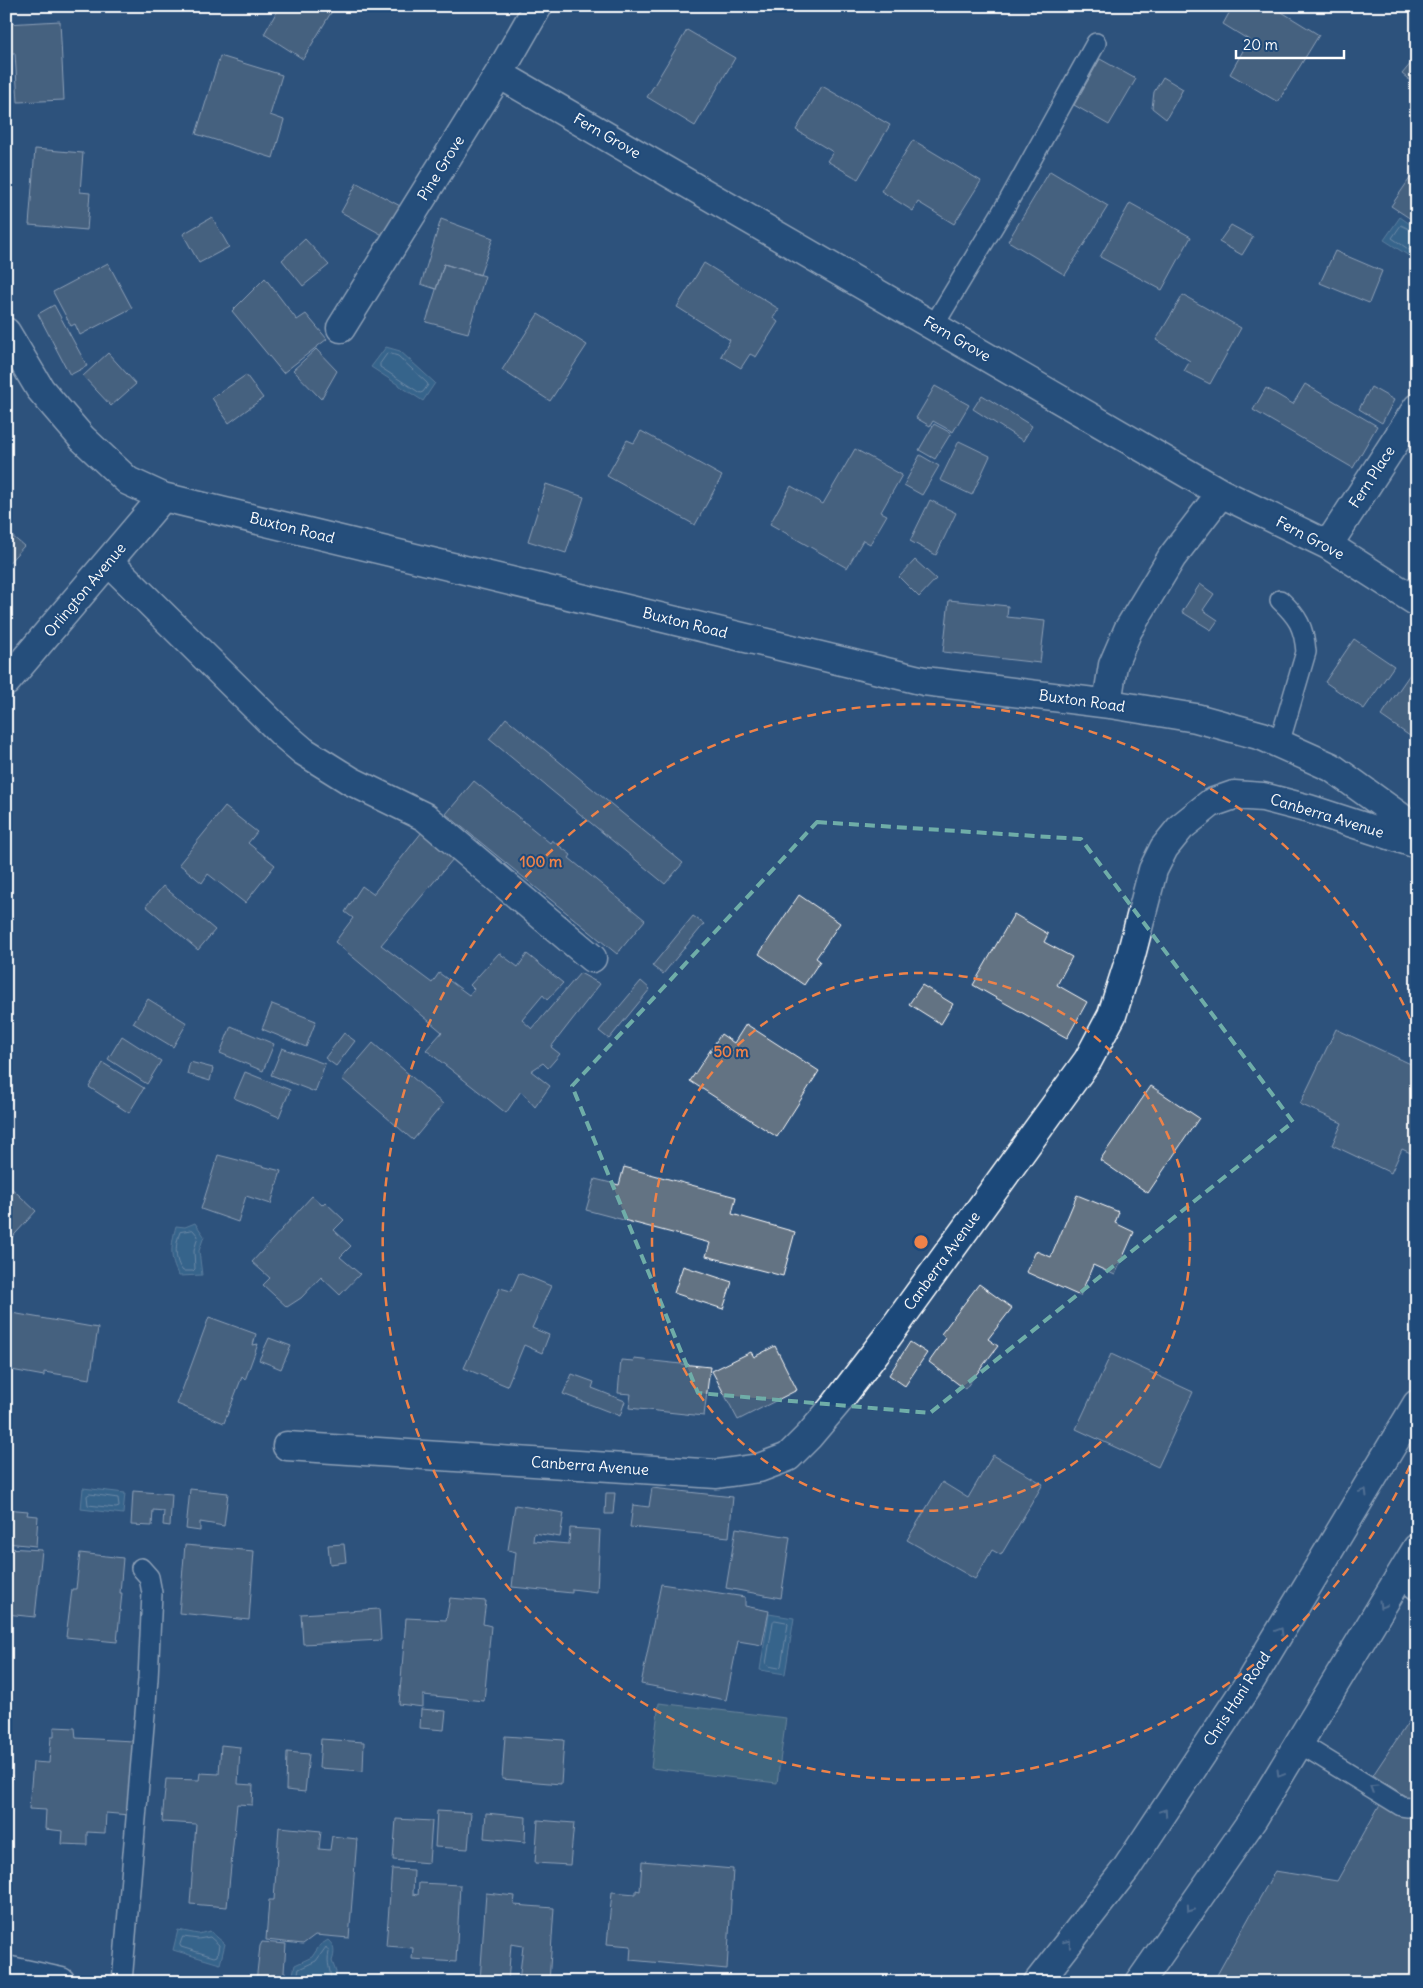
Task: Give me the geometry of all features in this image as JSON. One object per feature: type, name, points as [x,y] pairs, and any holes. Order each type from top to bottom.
[{"type":"street","name":"Pine Grove","points":[[341,328],[499,74],[538,6]]},
{"type":"street","name":"Fern Grove","points":[[499,74],[1221,493],[1328,545],[1417,602]]},
{"type":"street","name":"Buxton Road","points":[[6,332],[40,389],[82,438],[128,481],[163,497],[924,681],[1107,704],[1196,718],[1262,736],[1331,767],[1417,829]]},
{"type":"street","name":"Fern Place","points":[[1328,545],[1417,408]]},
{"type":"street","points":[[1107,704],[1113,665],[1128,630],[1172,557],[1221,493]]},
{"type":"street","name":"Orlington Avenue","points":[[6,682],[163,497]]},
{"type":"street","points":[[109,562],[282,733],[303,751],[351,781],[426,817],[592,958]]},
{"type":"street","name":"Canberra Avenue","points":[[287,1446],[717,1474],[758,1468],[788,1456],[836,1404],[1088,1060],[1112,1015],[1131,955],[1153,870],[1164,848],[1182,827],[1211,804],[1234,795],[1263,797],[1309,809],[1417,844]]},
{"type":"street","name":"Chris Hani Road","points":[[1038,1982],[1126,1869],[1245,1688],[1417,1404]]},
{"type":"street","points":[[1140,1982],[1253,1818],[1299,1742],[1408,1584],[1417,1548]]},
{"type":"street","points":[[6,1970],[60,1982]]},
{"type":"lane","points":[[934,326],[1008,202],[1096,43]]},
{"type":"lane","points":[[1279,744],[1306,652],[1301,624],[1291,610],[1280,600]]},
{"type":"lane","points":[[122,1982],[148,1679],[152,1593],[149,1577],[141,1568]]},
{"type":"lane","points":[[1299,1742],[1401,1806],[1417,1806]]},
{"type":"highlighted area","points":[[817,822],[1081,839],[1293,1122],[930,1413],[698,1393],[572,1086]]},
{"type":"green space","points":[[659,1703],[786,1718],[777,1783],[651,1768]]},
{"type":"water","points":[[1400,217],[1417,229],[1417,261],[1384,240]]},
{"type":"water","points":[[386,347],[400,351],[435,383],[423,401],[371,367]]},
{"type":"water","points":[[195,1223],[204,1236],[199,1251],[202,1275],[179,1276],[172,1258],[176,1226],[185,1227]]},
{"type":"water","points":[[83,1488],[125,1493],[123,1514],[81,1509]]},
{"type":"water","points":[[769,1614],[794,1618],[785,1674],[760,1670]]},
{"type":"water","points":[[178,1930],[198,1934],[210,1931],[225,1944],[220,1964],[173,1950]]},
{"type":"water","points":[[328,1940],[334,1950],[332,1961],[336,1972],[336,1982],[301,1982],[293,1974],[295,1965],[312,1957],[320,1945]]},
{"type":"building","points":[[280,6],[335,6],[303,59],[264,34]]},
{"type":"building","points":[[1233,6],[1272,6],[1319,35],[1278,102],[1230,74],[1249,40],[1223,24]]},
{"type":"building","points":[[60,21],[64,100],[18,102],[15,53],[6,53],[6,24]]},
{"type":"building","points":[[687,30],[735,58],[695,126],[647,97]]},
{"type":"building","points":[[220,56],[282,75],[270,115],[284,120],[273,158],[196,134]]},
{"type":"building","points":[[1417,56],[1417,86],[1402,74]]},
{"type":"building","points":[[1100,59],[1136,79],[1109,125],[1074,105]]},
{"type":"building","points":[[1163,77],[1183,89],[1166,119],[1152,108],[1154,92]]},
{"type":"building","points":[[822,86],[890,125],[858,179],[827,161],[833,152],[796,130]]},
{"type":"building","points":[[913,140],[981,181],[954,224],[918,202],[913,211],[881,191]]},
{"type":"building","points":[[35,149],[83,153],[80,192],[90,193],[87,230],[29,225]]},
{"type":"building","points":[[1417,168],[1417,223],[1391,206]]},
{"type":"building","points":[[1050,171],[1108,206],[1065,275],[1008,241]]},
{"type":"building","points":[[357,183],[404,208],[388,238],[341,212]]},
{"type":"building","points":[[1130,203],[1191,237],[1162,290],[1100,257]]},
{"type":"building","points":[[212,217],[229,247],[199,263],[183,234]]},
{"type":"building","points":[[441,219],[493,238],[480,275],[444,264],[436,289],[421,284]]},
{"type":"building","points":[[1231,225],[1253,237],[1242,255],[1219,242]]},
{"type":"building","points":[[305,239],[329,265],[303,286],[282,260]]},
{"type":"building","points":[[1335,251],[1382,271],[1369,303],[1320,283]]},
{"type":"building","points":[[108,263],[132,308],[80,335],[75,324],[71,326],[53,292]]},
{"type":"building","points":[[704,263],[779,309],[773,318],[778,322],[756,357],[750,354],[741,368],[721,356],[730,340],[677,307]]},
{"type":"building","points":[[444,264],[485,276],[468,333],[426,322]]},
{"type":"building","points":[[265,278],[297,320],[306,314],[327,339],[283,373],[232,311]]},
{"type":"building","points":[[1183,295],[1241,328],[1210,384],[1184,371],[1190,361],[1156,340]]},
{"type":"building","points":[[54,305],[87,366],[70,375],[38,314]]},
{"type":"building","points":[[538,314],[587,345],[550,401],[502,370]]},
{"type":"building","points":[[316,349],[337,371],[321,399],[293,370]]},
{"type":"building","points":[[108,353],[136,384],[111,406],[83,376]]},
{"type":"building","points":[[246,375],[263,398],[229,423],[212,398]]},
{"type":"building","points":[[1305,384],[1377,426],[1353,468],[1253,410],[1266,388],[1293,404]]},
{"type":"building","points":[[935,386],[969,405],[953,432],[933,421],[930,426],[916,418]]},
{"type":"building","points":[[1371,387],[1394,400],[1382,423],[1359,409]]},
{"type":"building","points":[[982,395],[1032,426],[1023,441],[973,409]]},
{"type":"building","points":[[934,424],[951,433],[935,459],[919,450]]},
{"type":"building","points":[[641,431],[722,476],[695,525],[607,476],[627,440],[634,443]]},
{"type":"building","points":[[959,441],[990,456],[972,495],[940,480]]},
{"type":"building","points":[[855,449],[902,475],[881,512],[887,515],[870,544],[863,540],[847,568],[770,524],[791,486],[823,504]]},
{"type":"building","points":[[920,455],[939,466],[922,495],[904,485]]},
{"type":"building","points":[[546,484],[584,497],[566,553],[528,541]]},
{"type":"building","points":[[930,500],[956,513],[936,555],[910,541]]},
{"type":"building","points":[[6,531],[24,546],[6,566]]},
{"type":"building","points":[[915,560],[936,579],[919,597],[899,577]]},
{"type":"building","points":[[1200,584],[1214,594],[1203,610],[1218,620],[1211,630],[1182,612]]},
{"type":"building","points":[[949,600],[1008,606],[1007,617],[1045,621],[1040,663],[943,652]]},
{"type":"building","points":[[1354,639],[1394,666],[1364,709],[1325,682]]},
{"type":"building","points":[[1417,664],[1417,741],[1381,716]]},
{"type":"building","points":[[506,718],[683,863],[665,884],[489,739]]},
{"type":"building","points":[[474,781],[550,843],[552,840],[571,855],[569,858],[645,920],[617,954],[446,814]]},
{"type":"building","points":[[225,807],[257,832],[248,843],[275,865],[245,903],[208,874],[202,883],[179,864]]},
{"type":"building","points":[[422,832],[453,859],[381,945],[432,983],[439,973],[469,995],[474,989],[470,985],[499,953],[518,967],[527,954],[563,983],[547,1000],[543,995],[522,1020],[532,1029],[580,973],[600,984],[551,1047],[560,1054],[548,1068],[543,1063],[531,1071],[550,1086],[535,1107],[521,1091],[506,1113],[426,1050],[442,1032],[335,942],[353,918],[345,912],[362,886],[373,894]]},
{"type":"building","points":[[163,886],[215,930],[198,950],[146,906]]},
{"type":"building","points":[[799,895],[840,923],[816,958],[820,961],[804,985],[759,954]]},
{"type":"building","points":[[1014,914],[1048,934],[1044,942],[1072,957],[1057,985],[1087,1002],[1067,1038],[973,985]]},
{"type":"building","points":[[693,916],[704,924],[663,974],[652,966]]},
{"type":"building","points":[[641,981],[650,989],[609,1039],[599,1031]]},
{"type":"building","points":[[922,985],[953,1004],[941,1024],[909,1004]]},
{"type":"building","points":[[148,999],[187,1023],[173,1047],[133,1023]]},
{"type":"building","points":[[272,1004],[316,1021],[306,1047],[262,1029]]},
{"type":"building","points":[[746,1024],[819,1071],[777,1137],[690,1081],[721,1034],[734,1043]]},
{"type":"building","points":[[231,1026],[274,1044],[263,1071],[220,1053]]},
{"type":"building","points":[[1336,1029],[1417,1067],[1417,1156],[1402,1149],[1391,1173],[1332,1145],[1342,1123],[1300,1104]]},
{"type":"building","points":[[344,1033],[355,1041],[336,1066],[325,1058]]},
{"type":"building","points":[[122,1036],[161,1061],[147,1084],[108,1059]]},
{"type":"building","points":[[373,1043],[443,1104],[413,1140],[342,1079]]},
{"type":"building","points":[[282,1048],[325,1064],[315,1092],[271,1075]]},
{"type":"building","points":[[190,1062],[213,1068],[210,1081],[187,1074]]},
{"type":"building","points":[[103,1063],[144,1088],[129,1113],[89,1087]]},
{"type":"building","points":[[245,1072],[290,1090],[279,1117],[234,1098]]},
{"type":"building","points":[[1151,1086],[1199,1118],[1148,1193],[1100,1160]]},
{"type":"building","points":[[218,1155],[281,1171],[271,1204],[246,1196],[238,1222],[201,1209]]},
{"type":"building","points":[[624,1167],[736,1197],[732,1214],[795,1232],[783,1276],[706,1256],[710,1243],[586,1210],[595,1179],[619,1185]]},
{"type":"building","points":[[6,1183],[36,1211],[6,1244]]},
{"type":"building","points":[[1077,1195],[1119,1212],[1115,1223],[1134,1232],[1115,1275],[1093,1265],[1080,1296],[1026,1272],[1036,1251],[1051,1257]]},
{"type":"building","points":[[312,1196],[322,1205],[325,1202],[344,1220],[334,1230],[351,1246],[340,1257],[360,1274],[340,1295],[321,1277],[301,1298],[287,1307],[263,1285],[270,1278],[252,1262]]},
{"type":"building","points":[[683,1266],[732,1282],[723,1309],[674,1293]]},
{"type":"building","points":[[519,1273],[551,1286],[532,1328],[549,1335],[542,1353],[524,1345],[507,1386],[464,1368],[500,1288],[511,1291]]},
{"type":"building","points":[[979,1284],[1012,1308],[988,1339],[998,1346],[965,1389],[929,1362],[946,1338],[941,1334]]},
{"type":"building","points":[[6,1312],[98,1328],[90,1379],[44,1372],[44,1376],[6,1369]]},
{"type":"building","points":[[209,1317],[256,1334],[253,1345],[258,1344],[245,1380],[242,1377],[224,1423],[177,1404]]},
{"type":"building","points":[[269,1338],[291,1346],[281,1369],[259,1360]]},
{"type":"building","points":[[910,1342],[927,1353],[905,1386],[889,1375]]},
{"type":"building","points":[[775,1346],[797,1390],[738,1420],[712,1371],[751,1352],[754,1357]]},
{"type":"building","points":[[1111,1354],[1193,1392],[1158,1467],[1076,1429]]},
{"type":"building","points":[[634,1359],[710,1367],[704,1416],[629,1408],[631,1394],[618,1393],[621,1360],[634,1361]]},
{"type":"building","points":[[572,1374],[594,1382],[592,1388],[625,1401],[620,1416],[563,1394]]},
{"type":"building","points":[[993,1455],[1043,1484],[1001,1555],[992,1550],[975,1579],[907,1540],[942,1482],[968,1498]]},
{"type":"building","points":[[652,1488],[733,1497],[729,1537],[630,1527],[633,1505],[649,1507]]},
{"type":"building","points":[[190,1489],[228,1493],[224,1526],[200,1522],[200,1531],[186,1529]]},
{"type":"building","points":[[133,1491],[172,1494],[170,1526],[163,1525],[164,1511],[153,1510],[152,1526],[131,1525]]},
{"type":"building","points":[[606,1493],[615,1493],[613,1514],[605,1514]]},
{"type":"building","points":[[515,1505],[564,1513],[560,1537],[534,1533],[533,1541],[569,1544],[570,1528],[600,1530],[597,1592],[572,1589],[572,1593],[512,1587],[516,1552],[508,1550]]},
{"type":"building","points":[[6,1509],[28,1511],[27,1515],[38,1516],[36,1546],[6,1543]]},
{"type":"building","points":[[736,1528],[790,1537],[781,1598],[726,1588]]},
{"type":"building","points":[[344,1544],[346,1562],[330,1564],[328,1545]]},
{"type":"building","points":[[185,1545],[254,1551],[249,1620],[179,1613]]},
{"type":"building","points":[[6,1548],[42,1550],[35,1617],[6,1614]]},
{"type":"building","points":[[80,1553],[123,1558],[117,1642],[66,1637],[72,1589],[76,1589]]},
{"type":"building","points":[[661,1584],[745,1597],[745,1606],[769,1611],[762,1645],[738,1641],[726,1700],[641,1684]]},
{"type":"building","points":[[450,1598],[486,1601],[483,1624],[491,1626],[484,1701],[423,1695],[423,1707],[399,1704],[406,1618],[446,1620]]},
{"type":"building","points":[[379,1609],[381,1640],[303,1644],[301,1614]]},
{"type":"building","points":[[9,1684],[13,1731],[6,1729],[6,1685]]},
{"type":"building","points":[[421,1709],[446,1711],[444,1730],[420,1728]]},
{"type":"building","points":[[1417,1709],[1417,1791],[1411,1800],[1373,1775]]},
{"type":"building","points":[[54,1727],[75,1728],[76,1738],[133,1741],[129,1815],[106,1813],[105,1833],[87,1832],[87,1845],[62,1844],[63,1831],[45,1829],[46,1810],[29,1809],[33,1762],[49,1763],[51,1737],[54,1737]]},
{"type":"building","points":[[505,1736],[564,1740],[561,1784],[502,1779]]},
{"type":"building","points":[[321,1739],[364,1742],[363,1771],[319,1768]]},
{"type":"building","points":[[221,1745],[240,1747],[238,1784],[253,1785],[252,1805],[237,1804],[227,1907],[190,1904],[196,1824],[162,1822],[166,1779],[199,1780],[200,1773],[219,1774]]},
{"type":"building","points":[[287,1752],[309,1754],[305,1792],[286,1790]]},
{"type":"building","points":[[6,1775],[12,1775],[6,1839]]},
{"type":"building","points":[[1383,1799],[1417,1818],[1417,1982],[1213,1982],[1275,1871],[1337,1881]]},
{"type":"building","points":[[437,1811],[471,1813],[468,1849],[435,1847]]},
{"type":"building","points":[[486,1813],[526,1817],[525,1842],[484,1838]]},
{"type":"building","points":[[396,1819],[432,1821],[429,1863],[393,1860]]},
{"type":"building","points":[[538,1820],[574,1823],[570,1865],[535,1863]]},
{"type":"building","points":[[279,1827],[321,1831],[319,1849],[330,1850],[332,1836],[357,1839],[349,1938],[315,1935],[303,1944],[266,1940],[269,1900],[274,1900]]},
{"type":"building","points":[[642,1861],[733,1869],[727,1969],[630,1960],[631,1946],[607,1944],[612,1892],[636,1894],[636,1890],[640,1891]]},
{"type":"building","points":[[392,1869],[414,1870],[413,1894],[418,1895],[419,1883],[460,1885],[456,1962],[412,1959],[413,1948],[386,1946]]},
{"type":"building","points":[[486,1893],[515,1896],[514,1905],[554,1908],[549,1982],[519,1982],[523,1946],[511,1944],[508,1982],[480,1981]]},
{"type":"building","points":[[262,1942],[286,1944],[284,1972],[287,1973],[285,1982],[256,1982]]}]
